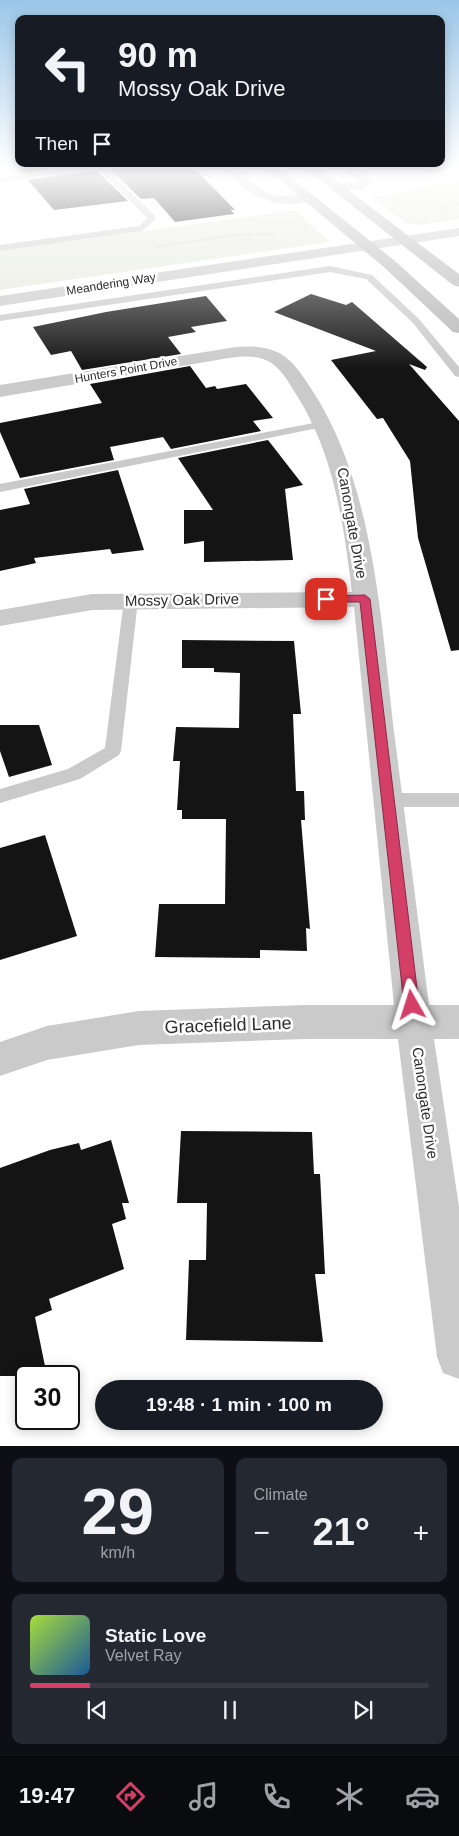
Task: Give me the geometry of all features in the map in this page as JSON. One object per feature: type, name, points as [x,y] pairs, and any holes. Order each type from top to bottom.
[{"type":"main road","points":[[353,233],[421,290],[459,328]]},
{"type":"main road","points":[[398,233],[459,282]]},
{"type":"street","name":"Meandering Way","points":[[0,301],[449,233]]},
{"type":"street","name":"Hunters Point Drive","points":[[0,392],[216,355],[252,351]]},
{"type":"street","name":"Canongate Drive","points":[[252,351],[271,355],[287,368],[324,424],[340,458],[355,530],[365,599],[414,1024],[459,1357]]},
{"type":"street","name":"Mossy Oak Drive","points":[[0,618],[92,602],[131,600],[365,599]]},
{"type":"street","name":"Gracefield Lane","points":[[0,1059],[47,1043],[139,1028],[305,1022],[414,1024],[459,1022]]},
{"type":"lane","points":[[0,248],[103,233]]},
{"type":"lane","points":[[0,318],[330,269],[369,277],[416,322],[459,374]]},
{"type":"lane","points":[[0,488],[324,424]]},
{"type":"lane","points":[[0,796],[74,774],[113,751],[131,600]]},
{"type":"lane","points":[[388,800],[459,800]]},
{"type":"path","points":[[153,247],[235,235],[275,234]]},
{"type":"shaded area","points":[[126,233],[321,233],[330,242],[0,290],[0,251]]},
{"type":"building","points":[[311,294],[346,305],[352,302],[427,367],[425,370],[409,364],[459,421],[459,650],[451,651],[418,538],[410,461],[383,418],[377,419],[331,360],[376,351],[274,312]]},
{"type":"building","points":[[206,296],[227,321],[191,327],[196,332],[168,337],[181,354],[82,370],[71,351],[51,355],[33,327],[106,312]]},
{"type":"building","points":[[190,366],[206,388],[215,386],[217,389],[246,384],[273,418],[253,421],[261,431],[171,449],[163,437],[110,447],[114,460],[20,478],[0,432],[0,423],[102,403],[90,384]]},
{"type":"building","points":[[268,440],[303,485],[285,489],[293,560],[204,562],[204,541],[184,544],[184,510],[213,510],[178,458]]},
{"type":"building","points":[[118,470],[144,550],[112,554],[110,549],[34,558],[36,563],[0,571],[0,510],[30,504],[24,489]]},
{"type":"building","points":[[182,640],[294,641],[301,714],[293,714],[296,791],[304,791],[305,820],[301,820],[310,929],[306,928],[307,951],[260,950],[260,958],[155,957],[159,904],[225,904],[226,819],[182,819],[182,810],[177,810],[180,761],[173,761],[176,727],[239,728],[240,673],[214,672],[214,668],[182,668]]},
{"type":"building","points":[[0,725],[39,725],[52,765],[9,777],[0,751]]},
{"type":"building","points":[[45,835],[77,936],[0,960],[0,848]]},
{"type":"building","points":[[181,1131],[312,1132],[314,1174],[320,1174],[325,1274],[315,1274],[323,1342],[186,1340],[189,1260],[206,1260],[207,1203],[177,1203]]},
{"type":"building","points":[[111,1140],[129,1203],[122,1203],[126,1219],[112,1224],[124,1269],[49,1299],[52,1310],[35,1317],[45,1365],[15,1365],[15,1376],[0,1376],[0,1168],[50,1150],[79,1143],[81,1150]]},
{"type":"route","points":[[326,599],[365,599],[412,1005]]}]
